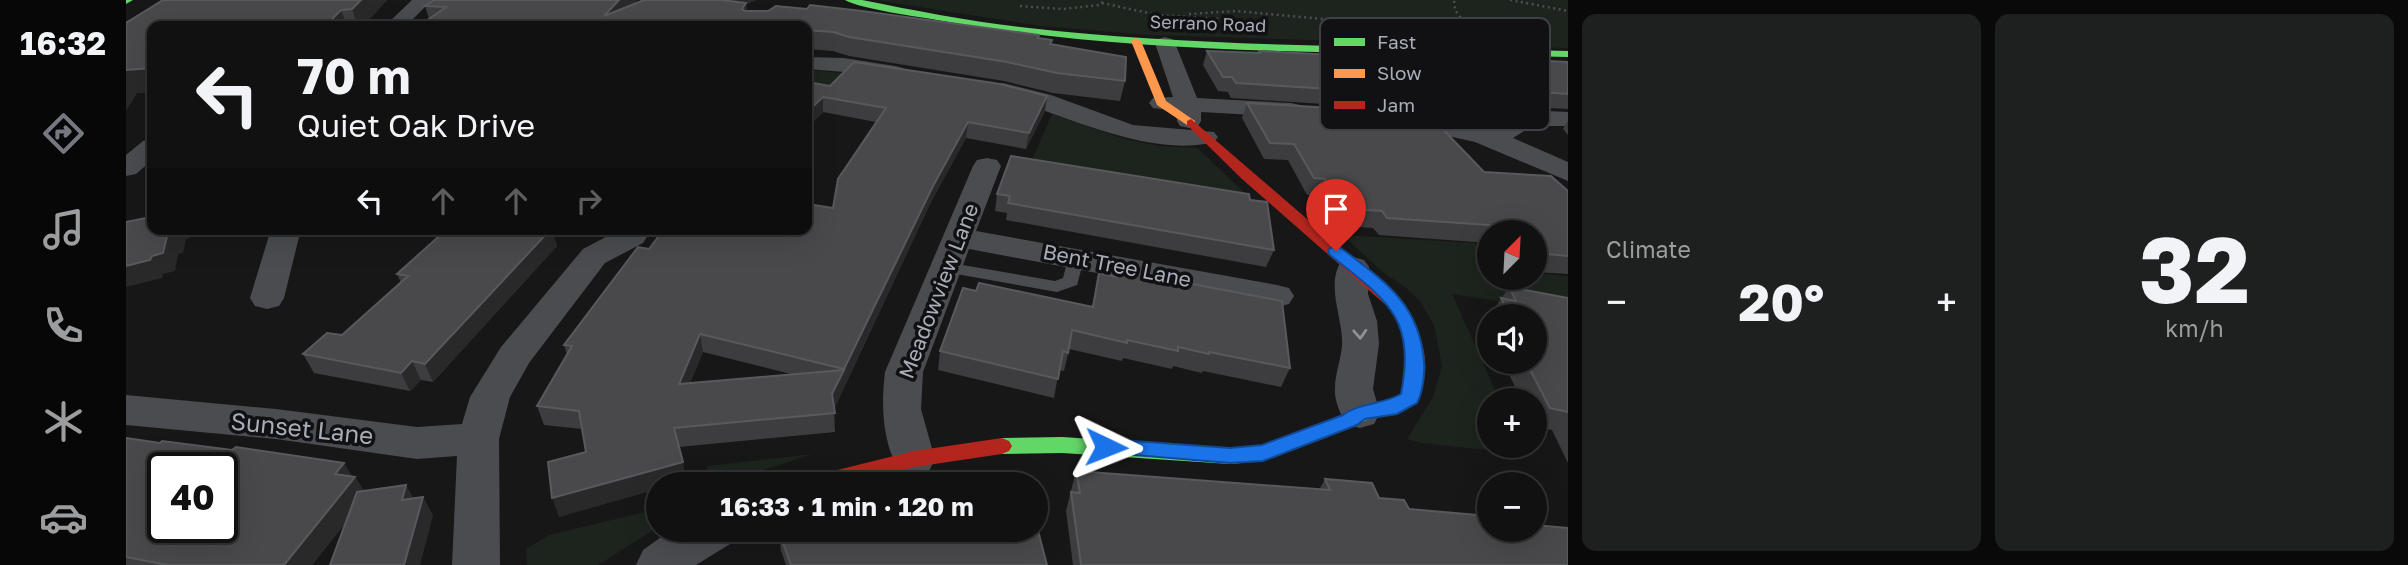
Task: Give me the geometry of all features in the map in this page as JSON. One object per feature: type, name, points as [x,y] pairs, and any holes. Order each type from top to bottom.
[{"type":"street","points":[[400,21],[423,0]]},
{"type":"street","name":"Serrano Road","points":[[849,0],[959,22],[1136,41],[1320,47]]},
{"type":"street","points":[[861,472],[987,446],[1062,445],[1230,456],[1263,453],[1350,420],[1360,413],[1390,409],[1410,398],[1415,367],[1413,336],[1401,311],[1387,292],[1353,267],[1194,121],[1161,103],[1136,41]]},
{"type":"street","points":[[1165,43],[1194,121]]},
{"type":"street","name":"Serrano Road","points":[[1550,54],[1568,54]]},
{"type":"street","points":[[812,63],[844,65],[924,78]]},
{"type":"street","points":[[978,86],[1043,100],[1129,132],[1166,137],[1194,121],[1319,111]]},
{"type":"street","points":[[1550,119],[1568,119]]},
{"type":"street","points":[[1462,130],[1529,153],[1568,173]]},
{"type":"street","points":[[1495,140],[1506,130]]},
{"type":"street","points":[[126,168],[147,151]]},
{"type":"street","name":"Meadowview Lane","points":[[914,459],[901,409],[904,372],[987,166]]},
{"type":"street","points":[[267,298],[284,235]]},
{"type":"street","points":[[476,565],[478,439],[491,397],[501,376],[595,242],[633,235]]},
{"type":"street","name":"Bent Tree Lane","points":[[951,252],[1076,259],[1277,296]]},
{"type":"street","points":[[1353,267],[1351,294],[1359,321],[1361,344],[1354,389],[1360,413]]},
{"type":"street","name":"Sunset Lane","points":[[126,410],[276,424],[417,443],[478,439]]},
{"type":"path","points":[[1454,0],[1459,18]]},
{"type":"path","points":[[1510,0],[1568,11]]},
{"type":"path","points":[[1181,15],[1220,10],[1322,18]]},
{"type":"shaded area","points":[[875,0],[1568,0],[1568,48],[1550,47],[1550,18],[1320,18],[1320,40],[1147,35],[1041,26]]},
{"type":"shaded area","points":[[812,70],[855,74],[833,98],[812,95]]},
{"type":"shaded area","points":[[1052,114],[1124,139],[1160,146],[1197,148],[1259,206],[1031,163]]},
{"type":"shaded area","points":[[1342,235],[1475,243],[1477,290],[1547,290],[1547,274],[1568,276],[1568,312],[1547,309],[1547,304],[1516,304],[1452,294],[1477,350],[1477,374],[1488,374],[1494,388],[1477,388],[1477,449],[1407,439],[1433,397],[1442,366],[1434,325],[1420,301]]},
{"type":"shaded area","points":[[813,454],[757,472],[705,472],[708,466]]},
{"type":"shaded area","points":[[646,512],[646,535],[598,565],[527,565],[526,549],[549,535]]},
{"type":"building","points":[[163,0],[361,0],[352,9],[341,10],[330,21],[147,21],[147,68],[126,70],[126,23]]},
{"type":"building","points":[[434,0],[619,0],[604,16],[644,0],[722,0],[746,3],[742,9],[745,11],[768,11],[776,6],[807,9],[810,5],[1039,35],[1038,38],[1052,40],[1050,44],[1126,57],[1125,81],[1057,73],[1007,62],[812,30],[812,21],[426,21],[446,7],[425,6]]},
{"type":"building","points":[[1207,51],[1320,54],[1320,88],[1236,83],[1232,77],[1223,77]]},
{"type":"building","points":[[1550,61],[1568,62],[1568,94],[1550,93]]},
{"type":"building","points":[[854,62],[1000,84],[1047,96],[1029,133],[968,122],[933,186],[844,369],[700,334],[679,384],[844,370],[832,394],[835,413],[674,428],[683,462],[552,498],[548,462],[586,452],[579,411],[537,406],[572,346],[564,345],[638,247],[649,249],[660,235],[812,235],[812,205],[833,208],[838,179],[886,108],[823,97],[812,107],[812,83],[830,86]]},
{"type":"building","points":[[1247,103],[1320,107],[1320,130],[1444,130],[1484,172],[1551,176],[1568,191],[1568,256],[1547,254],[1547,220],[1477,220],[1477,224],[1387,218],[1382,211],[1354,209],[1340,187],[1330,187],[1325,179],[1314,178],[1294,144],[1270,143]]},
{"type":"building","points":[[1011,156],[1249,194],[1250,200],[1267,202],[1274,250],[1008,203],[1010,196],[997,194]]},
{"type":"building","points":[[147,212],[147,235],[172,235],[167,236],[163,253],[152,256],[150,260],[126,266],[126,222],[146,218]]},
{"type":"building","points":[[440,235],[545,235],[425,364],[412,361],[401,373],[303,354],[327,333],[342,335],[408,276],[397,274]]},
{"type":"building","points":[[1118,270],[1282,301],[1290,368],[1178,347],[1178,351],[1127,340],[1127,343],[1072,330],[1068,353],[1063,351],[1058,379],[940,351],[963,288],[976,291],[979,283],[1093,307],[1099,273],[1117,277]]},
{"type":"building","points":[[1510,290],[1568,298],[1568,412],[1550,408],[1547,402],[1547,388],[1540,388],[1532,374],[1547,374],[1547,304],[1504,304],[1501,298],[1516,301]]},
{"type":"building","points":[[126,438],[232,450],[236,447],[344,463],[335,474],[355,477],[284,565],[167,565],[126,557]]},
{"type":"building","points":[[1076,471],[1330,490],[1325,479],[1372,483],[1379,498],[1404,500],[1409,509],[1477,515],[1477,542],[1547,542],[1547,526],[1568,528],[1568,565],[1081,565],[1071,492],[1080,493]]},
{"type":"building","points":[[406,485],[402,500],[423,497],[404,565],[330,565],[357,492]]},
{"type":"building","points":[[783,542],[1041,542],[1047,565],[791,565]]},
{"type":"traffic: fast","points":[[849,0],[982,25],[1094,38],[1320,49]]},
{"type":"traffic: fast","points":[[1550,54],[1568,54]]},
{"type":"traffic: fast","points":[[1002,446],[1062,445],[1230,456],[1263,453],[1350,420],[1360,413],[1390,409],[1410,398],[1412,388]]},
{"type":"traffic: slow","points":[[1136,41],[1161,103],[1191,123]]},
{"type":"traffic: jam","points":[[1191,123],[1247,176],[1394,303],[1407,323],[1414,343],[1412,388]]},
{"type":"traffic: jam","points":[[862,472],[914,459],[1002,446]]},
{"type":"route","points":[[1106,447],[1230,456],[1263,453],[1350,420],[1360,413],[1390,409],[1410,398],[1415,367],[1413,336],[1401,311],[1387,292],[1336,251]]}]
